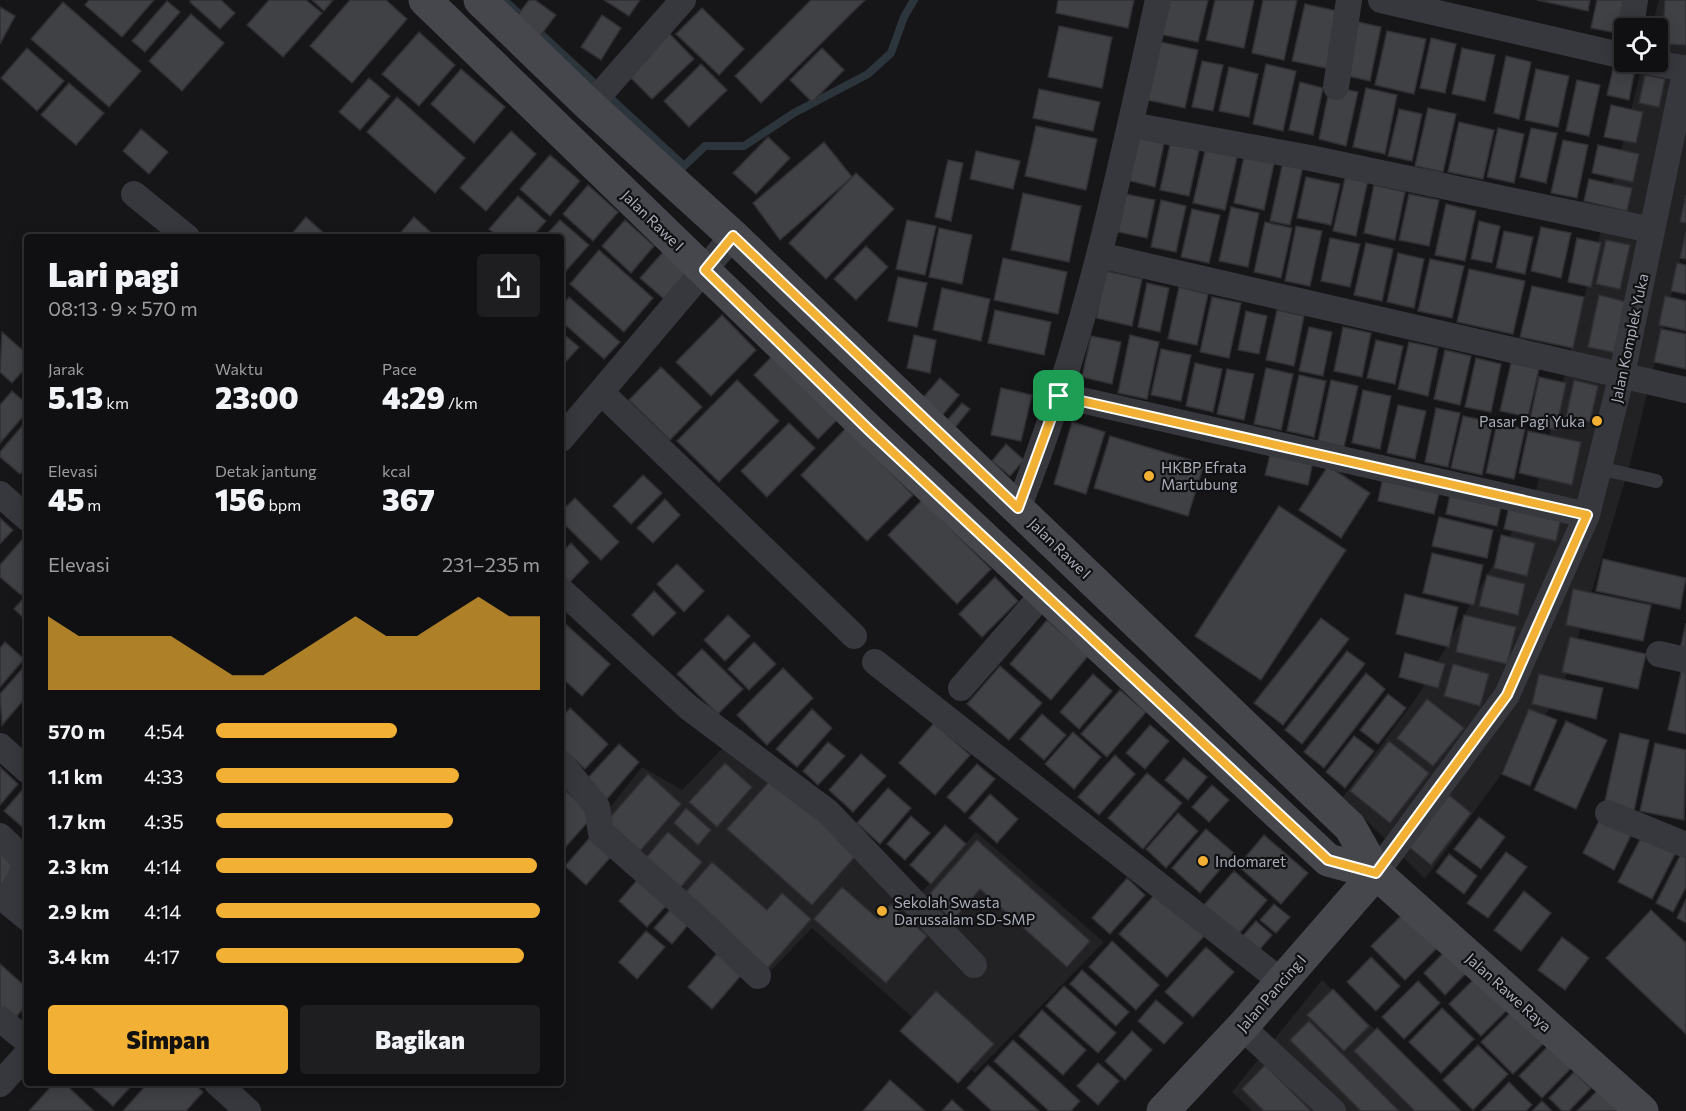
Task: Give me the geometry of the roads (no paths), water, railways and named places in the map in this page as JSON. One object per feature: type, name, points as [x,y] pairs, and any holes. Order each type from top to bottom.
[{"type":"main road","name":"Jalan Rawe I","points":[[425,0],[869,430],[1328,860],[1376,873]]},
{"type":"main road","name":"Jalan Rawe I","points":[[480,0],[599,96],[733,236],[1350,827],[1376,873]]},
{"type":"main road","name":"Jalan Pancing I","points":[[1164,1111],[1242,1027],[1376,873]]},
{"type":"main road","name":"Jalan Rawe Raya","points":[[1376,873],[1642,1111]]},
{"type":"street","points":[[599,96],[683,0]]},
{"type":"street","points":[[1018,508],[1059,396],[1099,255],[1131,125],[1158,0]]},
{"type":"street","points":[[1336,87],[1349,0]]},
{"type":"street","points":[[1382,0],[1428,5],[1614,53]]},
{"type":"street","points":[[1668,65],[1686,69]]},
{"type":"street","name":"Jalan Komplek Yuka","points":[[1376,873],[1507,695],[1587,515],[1622,374],[1686,69]]},
{"type":"street","points":[[1131,125],[1310,158],[1652,230]]},
{"type":"street","points":[[135,194],[183,234]]},
{"type":"street","points":[[564,436],[733,236]]},
{"type":"street","points":[[1099,255],[1686,390]]},
{"type":"street","points":[[602,393],[854,636]]},
{"type":"street","points":[[1059,396],[1587,515]]},
{"type":"street","points":[[0,494],[24,515]]},
{"type":"street","points":[[564,593],[688,707],[828,812],[974,965]]},
{"type":"street","points":[[961,688],[1043,594]]},
{"type":"street","points":[[1659,654],[1686,660]]},
{"type":"street","points":[[875,662],[1281,981]]},
{"type":"street","points":[[0,746],[24,767]]},
{"type":"street","points":[[564,768],[597,807],[598,827],[601,833],[695,916],[758,976]]},
{"type":"street","points":[[1608,813],[1686,845]]},
{"type":"street","points":[[0,836],[24,860]]},
{"type":"street","points":[[24,869],[8,899],[9,903],[24,916]]},
{"type":"street","points":[[0,1018],[24,1038]]},
{"type":"street","points":[[1242,1027],[1333,1111]]},
{"type":"street","points":[[0,1084],[24,1057]]},
{"type":"street","points":[[220,1086],[248,1111]]},
{"type":"lane","points":[[1599,468],[1656,481]]},
{"type":"waterway","points":[[504,0],[684,166],[705,146],[744,146],[794,113],[868,74],[891,53],[904,17],[914,0]]},
{"type":"place","name":"Pasar Pagi Yuka","points":[[1597,421]]},
{"type":"place","name":"HKBP Efrata Martubung","points":[[1149,476]]},
{"type":"place","name":"Indomaret","points":[[1203,861]]},
{"type":"place","name":"Sekolah Swasta Darussalam SD-SMP","points":[[882,911]]}]
